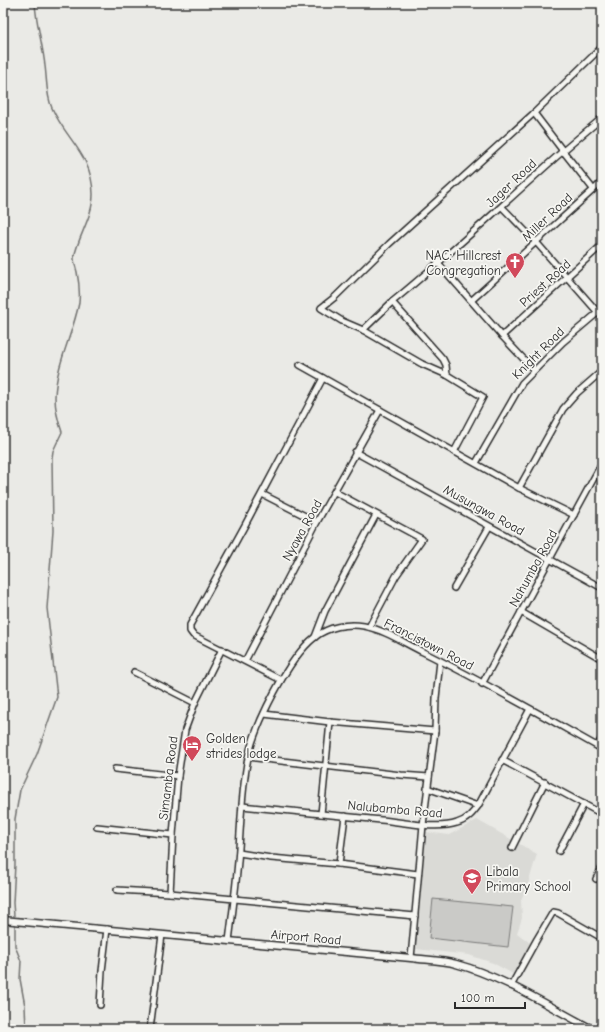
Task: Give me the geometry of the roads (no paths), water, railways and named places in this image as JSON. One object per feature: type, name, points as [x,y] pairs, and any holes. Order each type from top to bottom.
[{"type":"street","points":[[454,452],[483,396],[447,375],[403,354],[363,330],[348,324],[321,308],[335,298],[389,244],[534,113],[602,47]]},
{"type":"street","points":[[534,113],[593,189]]},
{"type":"street","name":"Jager Road","points":[[363,330],[392,302],[602,118]]},
{"type":"street","name":"Miller Road","points":[[472,300],[602,182]]},
{"type":"street","points":[[502,207],[536,242],[567,278],[600,311],[602,317]]},
{"type":"street","name":"Priest Road","points":[[502,336],[602,245]]},
{"type":"street","points":[[438,263],[534,370]]},
{"type":"street","points":[[392,302],[443,359],[446,365],[447,375]]},
{"type":"street","name":"Knight Road","points":[[476,463],[518,387],[563,342],[600,311]]},
{"type":"street","points":[[300,365],[519,488],[574,515]]},
{"type":"street","points":[[519,488],[563,409],[577,393],[602,370]]},
{"type":"street","points":[[281,680],[193,634],[190,631],[190,625],[262,494],[323,378]]},
{"type":"street","name":"Nyawa Road","points":[[245,661],[355,452],[380,410]]},
{"type":"street","name":"Musungwa Road","points":[[355,452],[602,588]]},
{"type":"street","name":"Nahumba Road","points":[[482,684],[602,463]]},
{"type":"street","points":[[335,492],[422,539],[396,576],[369,627]]},
{"type":"street","points":[[262,494],[318,522]]},
{"type":"street","points":[[315,637],[325,611],[376,515]]},
{"type":"street","points":[[454,588],[489,526]]},
{"type":"street","points":[[521,612],[602,659]]},
{"type":"street","name":"Francistown Road","points":[[229,941],[248,757],[264,714],[281,680],[295,658],[308,642],[326,631],[337,626],[358,625],[369,627],[392,636],[440,660],[599,747]]},
{"type":"street","name":"Simamba Road","points":[[170,893],[172,835],[178,776],[185,730],[195,703],[222,649]]},
{"type":"street","points":[[411,958],[423,825],[435,730],[436,698],[440,660]]},
{"type":"street","points":[[134,672],[195,703]]},
{"type":"street","name":"Nalubamba Road","points":[[242,806],[423,825],[457,823],[467,818],[478,806],[530,709]]},
{"type":"street","points":[[264,714],[330,722],[435,730]]},
{"type":"street","points":[[321,814],[330,722]]},
{"type":"street","points":[[599,747],[602,738]]},
{"type":"street","points":[[248,757],[429,777]]},
{"type":"street","points":[[502,760],[602,814]]},
{"type":"street","points":[[115,769],[178,776]]},
{"type":"street","points":[[512,848],[545,782]]},
{"type":"street","points":[[427,788],[478,806]]},
{"type":"street","points":[[559,851],[584,804]]},
{"type":"street","points":[[339,864],[345,816]]},
{"type":"street","points":[[97,828],[172,835]]},
{"type":"street","points":[[239,853],[301,862],[339,864],[418,874]]},
{"type":"street","points":[[596,879],[602,868]]},
{"type":"street","points":[[117,890],[170,893],[415,916]]},
{"type":"street","points":[[511,986],[553,912],[558,912],[602,938]]},
{"type":"street","name":"Airport Road","points":[[3,920],[411,958],[455,964],[483,973],[511,986],[592,1029]]},
{"type":"street","points":[[100,1005],[107,929]]},
{"type":"street","points":[[150,1029],[162,935]]},
{"type":"waterway","points":[[14,916],[15,819],[20,790],[37,754],[57,697],[47,608],[53,531],[52,458],[53,451],[62,432],[57,415],[55,397],[61,361],[79,303],[79,284],[74,258],[91,211],[93,194],[92,180],[88,168],[50,103],[35,3]]},
{"type":"waterway","points":[[15,923],[15,946],[21,961],[20,979],[25,1006],[26,1029]]},
{"type":"place","name":"NAC: Hillcrest Congregation","points":[[515,279]]},
{"type":"place","name":"Golden strides lodge","points":[[192,762]]},
{"type":"place","name":"Libala Primary School","points":[[472,895]]}]
